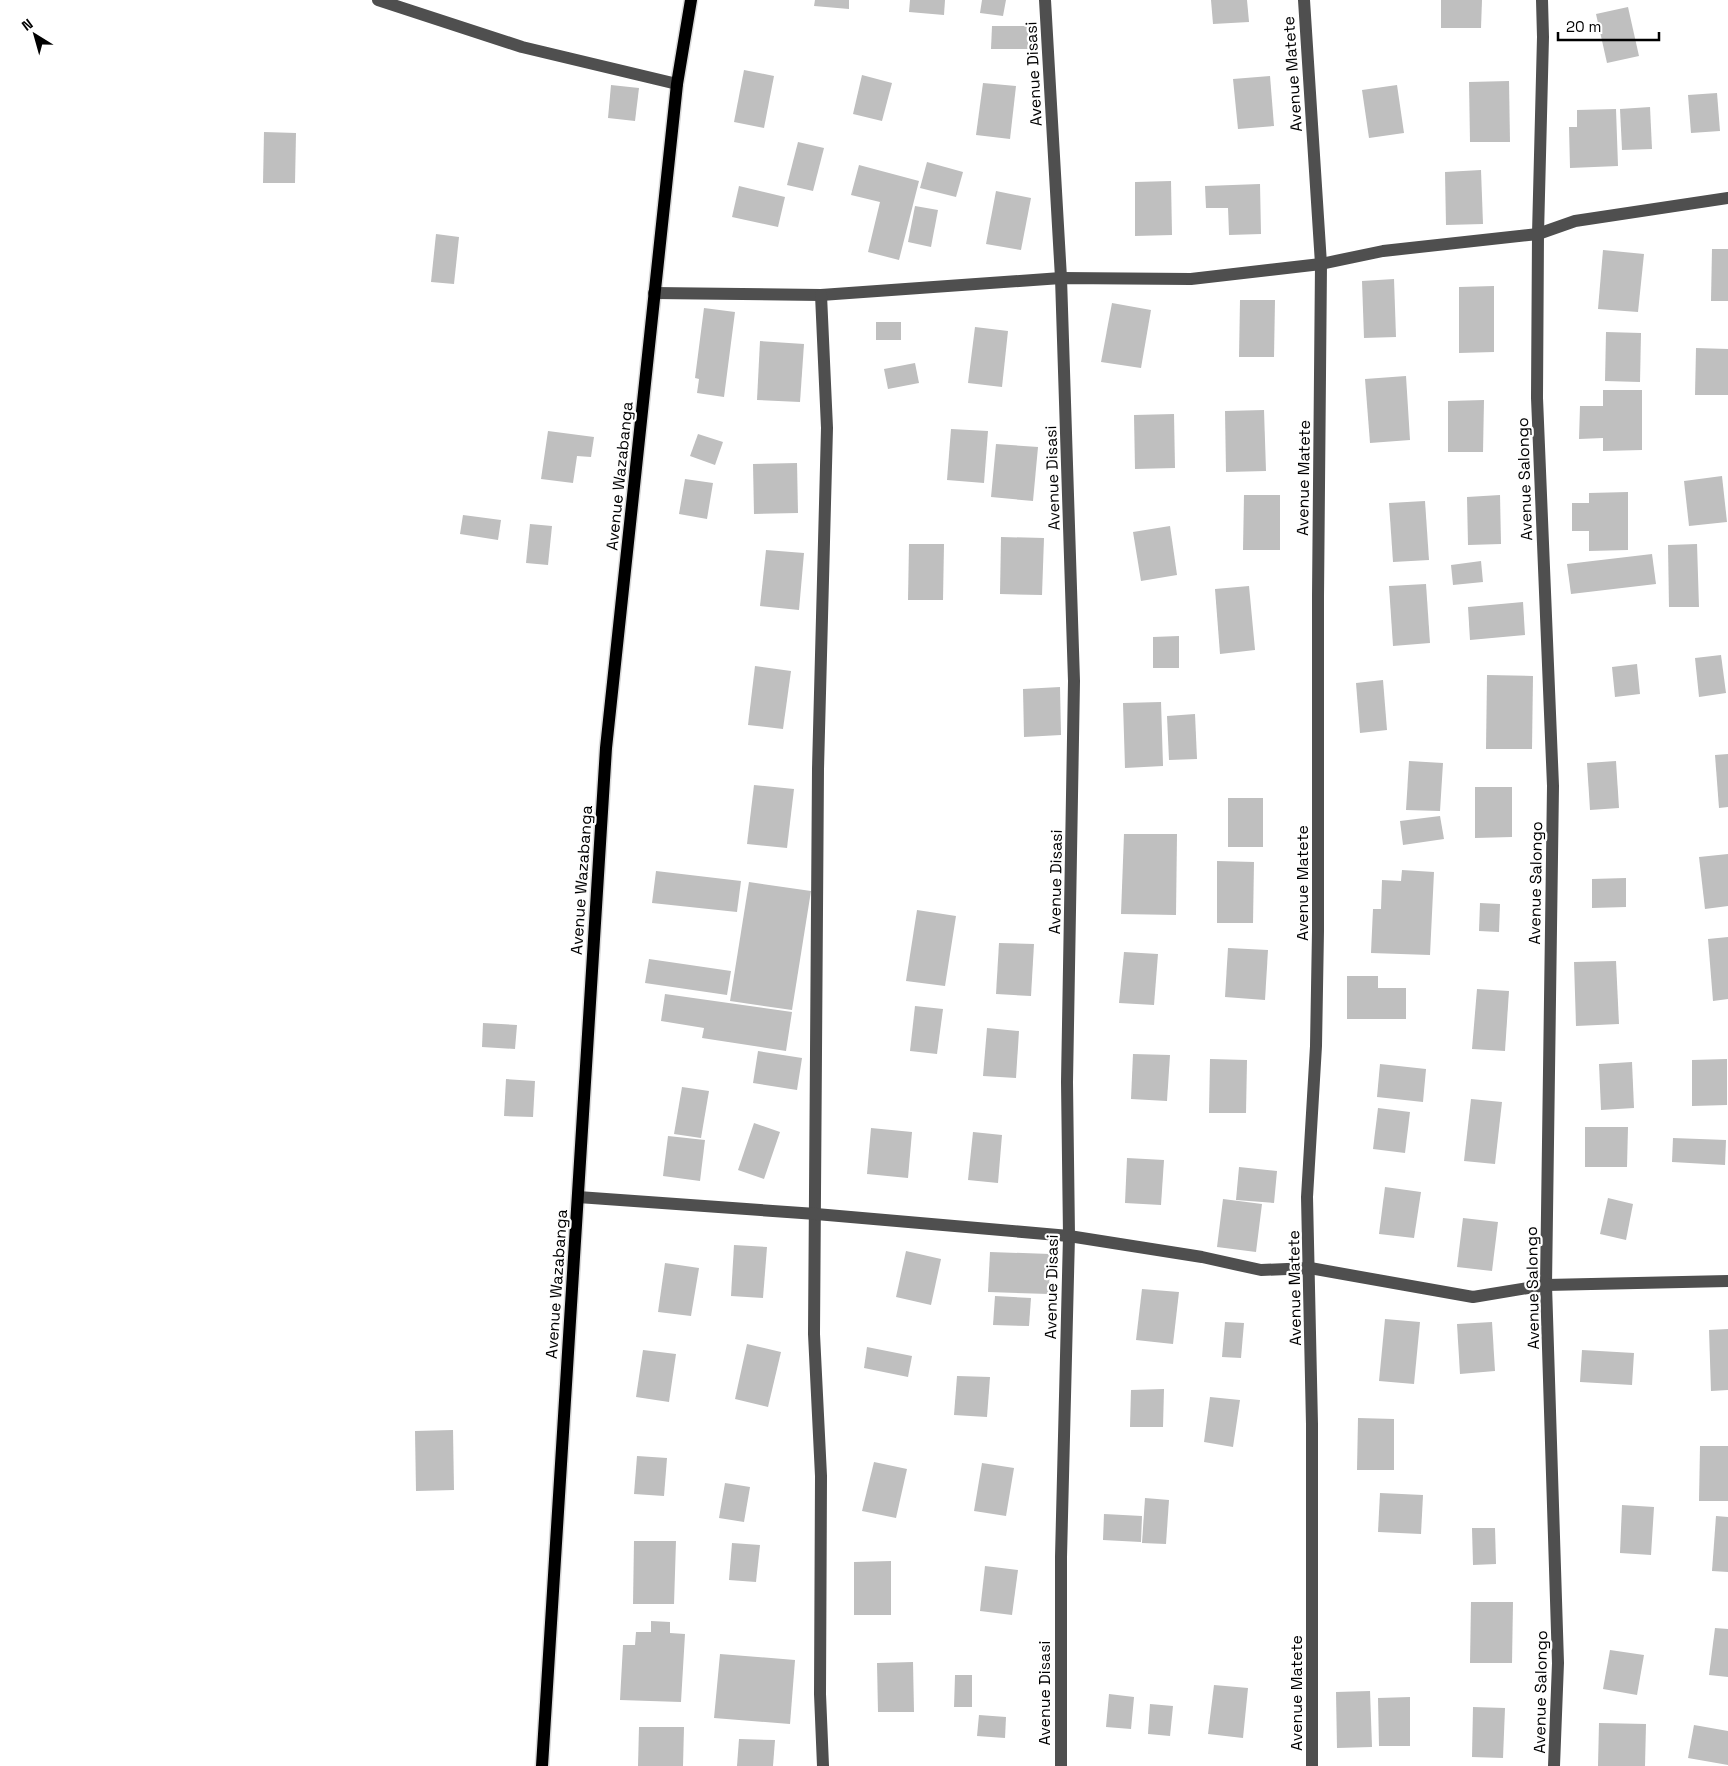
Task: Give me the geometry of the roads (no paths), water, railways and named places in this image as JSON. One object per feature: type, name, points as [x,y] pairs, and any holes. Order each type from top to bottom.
[{"type":"main road","name":"Avenue Wazabanga","points":[[542,1766],[606,748],[676,84],[691,0]]},
{"type":"street","points":[[378,0],[522,47],[676,84]]},
{"type":"street","name":"Avenue Disasi","points":[[1045,0],[1061,278],[1074,681],[1067,1082],[1069,1236],[1061,1557],[1061,1766]]},
{"type":"street","name":"Avenue Matete","points":[[1304,0],[1321,264],[1318,596],[1318,931],[1316,1046],[1307,1196],[1312,1424],[1312,1766]]},
{"type":"street","name":"Avenue Salongo","points":[[1542,0],[1537,398],[1553,786],[1546,1285],[1558,1663],[1554,1766]]},
{"type":"street","points":[[654,293],[821,295],[1061,278],[1190,278],[1321,264],[1383,251],[1538,234],[1575,221],[1728,198]]},
{"type":"street","points":[[821,295],[827,428],[818,769],[814,1334],[821,1476],[820,1694],[823,1766]]},
{"type":"street","points":[[578,1197],[816,1214],[1069,1236],[1202,1257],[1262,1270],[1310,1268],[1473,1297],[1546,1285],[1728,1281]]}]
